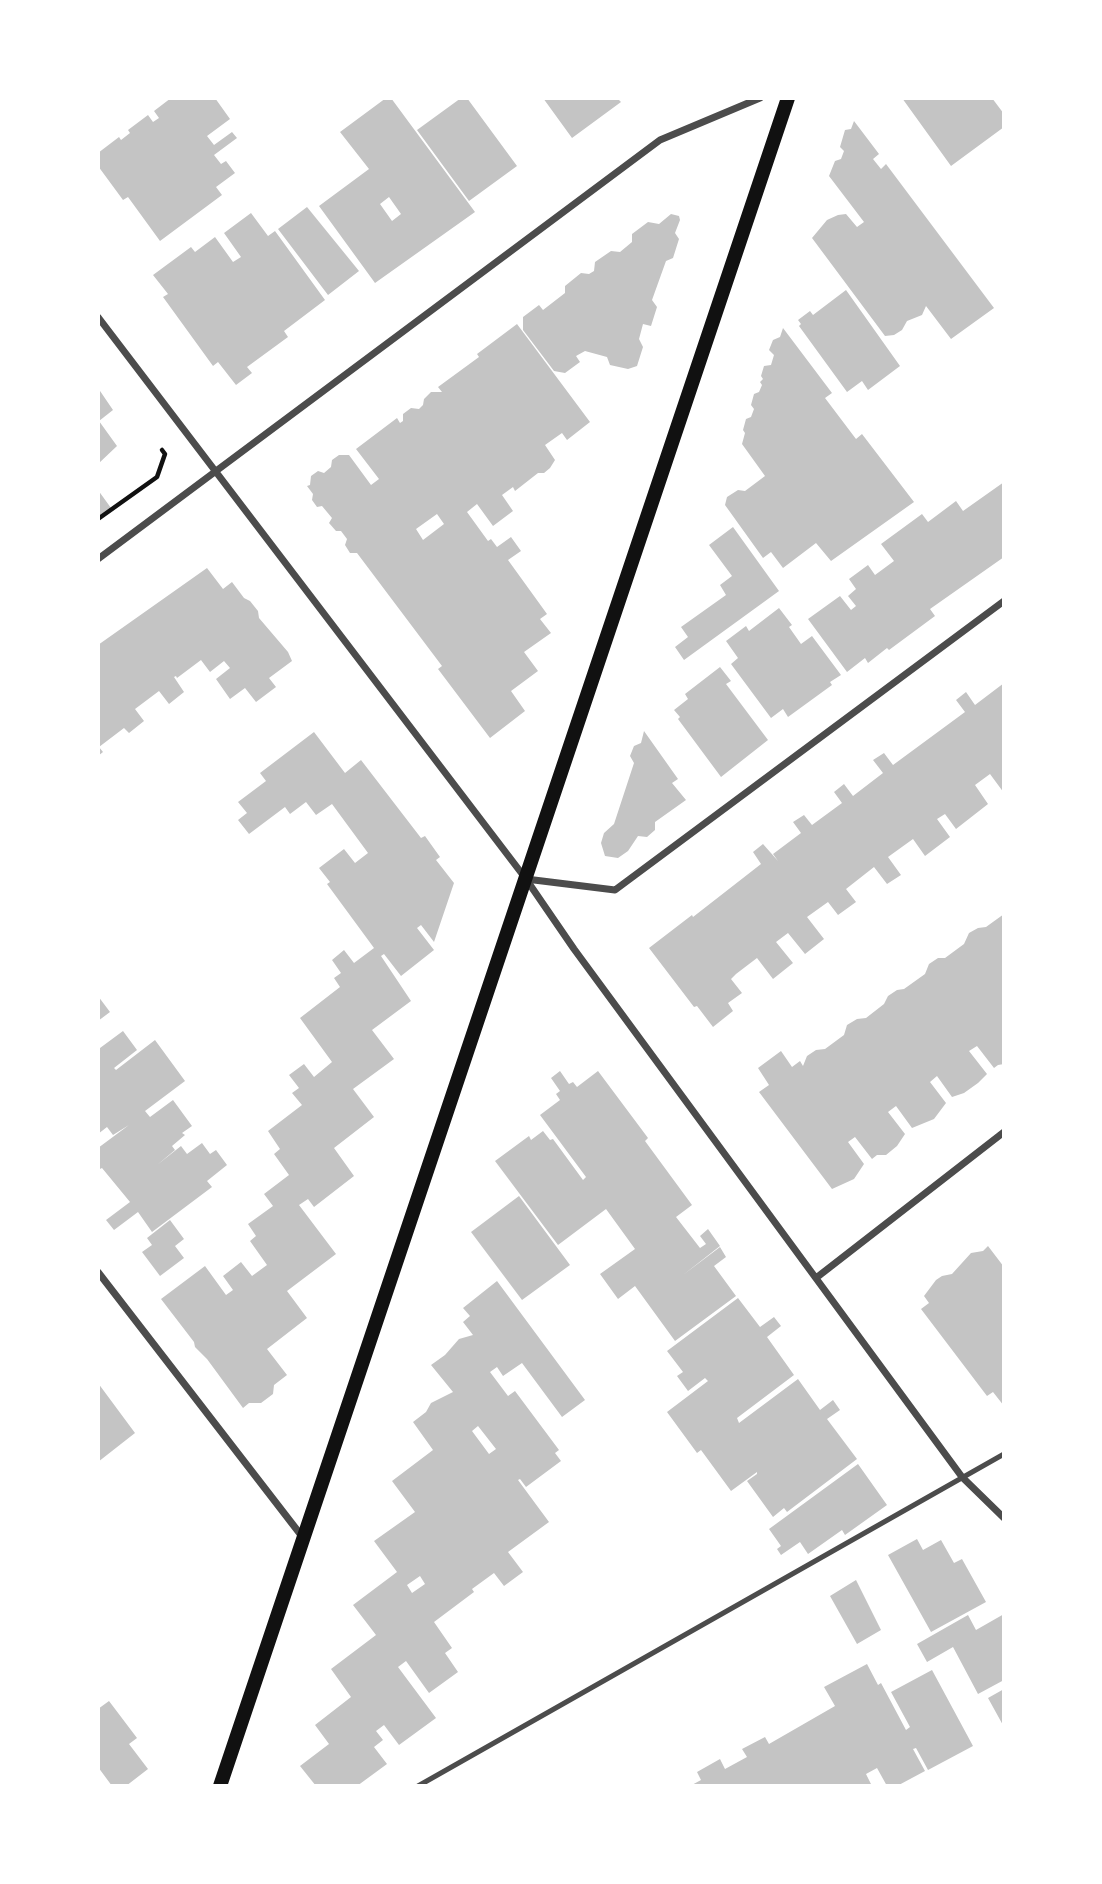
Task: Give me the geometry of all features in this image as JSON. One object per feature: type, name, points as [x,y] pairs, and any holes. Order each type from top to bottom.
[{"type":"main road","points":[[220,1786],[788,98]]},
{"type":"street","points":[[98,559],[660,140],[760,98]]},
{"type":"street","points":[[98,317],[526,879],[574,949],[962,1477],[1004,1518]]},
{"type":"street","points":[[526,879],[615,890],[1004,601]]},
{"type":"street","points":[[816,1278],[1004,1132]]},
{"type":"street","points":[[98,1272],[304,1539]]},
{"type":"lane","points":[[418,1786],[1004,1454]]},
{"type":"path","points":[[98,519],[157,477],[165,454]]},
{"type":"building","points":[[171,98],[215,98],[230,119],[207,136],[214,145],[232,132],[237,138],[214,155],[221,164],[226,161],[235,173],[216,187],[222,195],[160,241],[128,197],[123,200],[98,166],[98,153],[119,137],[121,140],[130,133],[128,130],[148,115],[153,122],[159,118],[154,111]]},
{"type":"building","points":[[386,98],[391,98],[475,212],[375,283],[319,206],[369,169],[340,132]],"holes":[[[389,197],[401,214],[392,221],[380,204]]]},
{"type":"building","points":[[461,98],[467,98],[517,166],[469,201],[417,130]]},
{"type":"building","points":[[543,98],[617,98],[621,102],[572,138]]},
{"type":"building","points":[[902,98],[992,98],[1004,114],[1004,127],[951,166]]},
{"type":"building","points":[[854,121],[879,154],[873,159],[881,169],[886,164],[994,308],[951,339],[926,306],[922,315],[907,321],[902,330],[885,336],[812,238],[827,220],[838,215],[846,214],[857,227],[864,222],[829,176],[835,161],[841,159],[844,151],[840,147],[845,130],[851,129]]},
{"type":"building","points":[[307,207],[359,271],[328,295],[278,229]]},
{"type":"building","points":[[251,213],[268,236],[275,231],[325,300],[284,331],[288,337],[247,367],[252,373],[236,385],[218,362],[213,366],[163,297],[168,294],[153,275],[191,247],[195,252],[215,237],[233,262],[241,257],[224,233]]},
{"type":"building","points":[[671,214],[679,216],[675,233],[679,239],[673,258],[666,261],[652,300],[657,307],[651,326],[643,324],[639,339],[643,347],[637,366],[628,369],[610,365],[607,357],[585,351],[576,356],[580,362],[565,373],[554,371],[523,330],[523,317],[539,305],[543,310],[565,293],[565,286],[581,273],[589,274],[594,271],[595,262],[611,251],[620,252],[632,242],[632,234],[648,222],[659,224]]},
{"type":"building","points":[[846,290],[900,366],[868,390],[862,381],[847,392],[799,326],[801,324],[798,320],[810,311],[813,315]]},
{"type":"building","points":[[517,324],[590,422],[567,440],[562,433],[545,445],[555,460],[550,468],[544,473],[538,473],[515,491],[513,487],[502,495],[513,511],[493,526],[477,504],[467,512],[488,541],[491,539],[497,547],[511,537],[521,551],[508,560],[547,614],[540,619],[551,633],[524,652],[538,671],[511,691],[525,711],[490,738],[438,669],[442,666],[357,553],[350,553],[345,545],[347,539],[329,523],[332,518],[322,506],[317,507],[307,486],[310,485],[311,476],[318,471],[324,473],[331,467],[332,460],[339,455],[349,455],[371,485],[379,479],[356,449],[397,418],[400,423],[403,421],[403,414],[411,408],[419,409],[431,392],[442,392],[438,387],[479,357],[477,354]],"holes":[[[437,514],[444,524],[423,540],[416,529]]]},
{"type":"building","points":[[783,328],[832,393],[825,398],[856,439],[862,434],[914,502],[831,561],[816,543],[783,568],[771,552],[763,558],[725,505],[727,497],[738,490],[745,491],[765,476],[742,444],[745,433],[743,430],[746,419],[751,417],[754,409],[751,405],[754,394],[759,392],[762,385],[760,382],[763,379],[761,376],[764,366],[771,365],[774,355],[769,350],[773,340],[780,337]]},
{"type":"building","points":[[98,388],[113,410],[99,421],[117,446],[98,464]]},
{"type":"building","points":[[1004,482],[1004,557],[930,609],[935,616],[889,650],[887,648],[868,663],[865,658],[847,672],[808,619],[840,596],[851,610],[856,606],[848,596],[856,589],[849,579],[868,565],[875,575],[894,561],[881,544],[922,514],[928,522],[956,501],[963,511]]},
{"type":"building","points":[[98,490],[111,508],[98,520]]},
{"type":"building","points":[[733,527],[779,591],[684,660],[675,647],[688,637],[681,627],[726,595],[720,585],[732,576],[709,545]]},
{"type":"building","points":[[207,568],[223,589],[232,582],[244,598],[250,601],[258,611],[259,618],[288,652],[292,661],[269,678],[276,687],[256,702],[245,688],[230,699],[216,679],[230,668],[224,661],[210,672],[201,660],[177,678],[174,677],[184,692],[169,704],[159,691],[135,709],[144,721],[129,733],[124,728],[99,747],[103,752],[98,756],[98,645]]},
{"type":"building","points":[[779,608],[792,625],[789,627],[801,644],[812,636],[841,675],[830,682],[832,685],[788,717],[783,709],[771,718],[731,664],[738,658],[726,641],[746,626],[749,631]]},
{"type":"building","points":[[720,667],[731,681],[726,684],[768,740],[721,777],[674,710],[688,699],[685,694]]},
{"type":"building","points":[[1004,683],[1004,793],[990,774],[975,785],[988,804],[956,829],[945,814],[937,819],[950,837],[925,856],[913,839],[888,857],[901,875],[887,884],[874,867],[846,889],[856,902],[838,915],[828,902],[807,917],[824,939],[805,954],[788,933],[776,942],[793,963],[773,979],[757,958],[736,974],[731,979],[742,993],[728,1003],[733,1011],[713,1027],[697,1006],[694,1007],[649,948],[761,864],[753,852],[763,844],[778,861],[773,854],[801,833],[793,822],[804,815],[812,825],[842,803],[834,792],[844,784],[853,796],[883,773],[873,760],[884,753],[893,765],[965,712],[956,700],[966,692],[975,705]]},
{"type":"building","points":[[644,731],[678,779],[672,783],[686,800],[655,822],[655,830],[647,837],[638,836],[628,851],[618,858],[605,856],[601,843],[604,833],[614,824],[634,763],[630,756],[634,746],[641,743]]},
{"type":"building","points":[[314,732],[345,773],[361,760],[421,838],[425,836],[440,857],[436,860],[454,883],[434,942],[421,925],[417,928],[434,950],[401,976],[384,954],[381,956],[411,1001],[372,1030],[394,1059],[353,1089],[374,1117],[334,1148],[354,1176],[314,1207],[308,1199],[299,1205],[336,1254],[287,1291],[307,1318],[267,1349],[287,1375],[274,1385],[273,1394],[261,1403],[249,1403],[243,1408],[161,1299],[205,1266],[226,1295],[233,1290],[223,1276],[241,1262],[252,1276],[267,1265],[250,1241],[256,1236],[248,1224],[273,1206],[264,1194],[289,1175],[274,1154],[280,1149],[268,1131],[302,1105],[292,1093],[299,1088],[289,1075],[304,1064],[314,1077],[332,1062],[300,1018],[340,987],[334,978],[341,973],[332,960],[344,950],[354,963],[374,948],[327,884],[330,882],[319,868],[344,849],[355,863],[368,853],[332,804],[316,815],[306,802],[290,814],[285,807],[249,834],[238,820],[247,813],[238,802],[266,781],[260,773]]},
{"type":"building","points":[[1004,914],[1004,1064],[994,1068],[977,1046],[969,1051],[987,1074],[964,1093],[952,1097],[937,1076],[930,1082],[946,1103],[934,1119],[912,1128],[896,1106],[888,1112],[905,1134],[897,1146],[886,1155],[877,1155],[872,1159],[855,1137],[848,1142],[864,1164],[854,1179],[832,1189],[759,1092],[769,1085],[758,1068],[781,1051],[792,1067],[800,1061],[803,1066],[807,1056],[816,1050],[825,1049],[844,1035],[847,1025],[857,1019],[866,1018],[884,1004],[888,996],[904,989],[925,974],[929,964],[938,958],[945,958],[964,944],[969,933],[986,927]]},
{"type":"building","points":[[98,996],[110,1012],[98,1021]]},
{"type":"building","points":[[123,1031],[137,1050],[114,1068],[116,1070],[155,1040],[185,1081],[145,1111],[150,1117],[173,1100],[192,1126],[182,1133],[185,1135],[172,1146],[175,1150],[157,1165],[181,1146],[187,1154],[202,1143],[210,1154],[216,1150],[227,1165],[207,1181],[212,1187],[152,1232],[138,1212],[114,1230],[106,1220],[130,1202],[102,1168],[98,1170],[98,1148],[129,1125],[113,1135],[107,1127],[98,1134],[98,1046],[100,1048]]},
{"type":"building","points":[[560,1071],[569,1084],[573,1082],[577,1087],[598,1071],[648,1138],[645,1141],[692,1205],[676,1217],[700,1248],[706,1244],[700,1236],[708,1229],[720,1246],[683,1275],[720,1247],[726,1257],[714,1266],[736,1296],[675,1341],[635,1286],[618,1299],[600,1274],[635,1249],[606,1209],[558,1245],[495,1161],[529,1136],[531,1140],[543,1131],[550,1140],[553,1139],[583,1180],[586,1177],[540,1115],[560,1100],[556,1094],[560,1091],[551,1078]]},
{"type":"building","points":[[519,1196],[570,1265],[522,1300],[471,1232]]},
{"type":"building","points":[[170,1220],[184,1239],[175,1246],[184,1258],[160,1276],[142,1252],[152,1245],[147,1238]]},
{"type":"building","points":[[988,1246],[1004,1267],[1004,1406],[993,1392],[987,1396],[921,1309],[929,1303],[924,1296],[936,1280],[952,1274],[971,1253],[983,1251]]},
{"type":"building","points":[[497,1281],[585,1400],[562,1417],[522,1363],[503,1376],[497,1367],[490,1372],[508,1396],[515,1391],[559,1450],[555,1453],[561,1461],[526,1487],[518,1480],[549,1522],[508,1552],[523,1572],[504,1586],[494,1573],[434,1622],[452,1648],[445,1653],[458,1672],[429,1693],[406,1661],[398,1667],[436,1718],[399,1745],[384,1725],[376,1731],[383,1740],[374,1747],[387,1764],[357,1786],[316,1786],[300,1766],[329,1744],[315,1725],[351,1697],[331,1669],[376,1635],[353,1605],[397,1572],[374,1541],[415,1512],[392,1481],[433,1450],[413,1422],[426,1412],[431,1403],[453,1392],[431,1365],[445,1355],[459,1339],[473,1335],[463,1322],[470,1316],[463,1308]],"holes":[[[478,1426],[496,1449],[489,1454],[472,1431]],[[420,1576],[425,1584],[412,1593],[407,1585]]]},
{"type":"building","points":[[738,1298],[760,1327],[774,1317],[781,1326],[767,1337],[794,1375],[737,1418],[739,1423],[798,1379],[820,1410],[833,1400],[840,1410],[827,1419],[857,1459],[787,1512],[784,1508],[773,1517],[747,1481],[757,1472],[731,1491],[701,1450],[697,1453],[667,1412],[708,1381],[705,1378],[688,1391],[677,1376],[683,1372],[667,1351]]},
{"type":"building","points":[[98,1383],[135,1433],[98,1462]]},
{"type":"building","points":[[858,1464],[887,1505],[845,1535],[842,1530],[808,1554],[800,1542],[781,1555],[777,1549],[781,1546],[769,1529]]},
{"type":"building","points":[[917,1539],[923,1550],[941,1540],[954,1563],[962,1559],[986,1602],[931,1632],[888,1555]]},
{"type":"building","points":[[856,1580],[881,1630],[857,1644],[830,1596]]},
{"type":"building","points":[[1004,1614],[1004,1680],[978,1694],[953,1647],[927,1662],[917,1644],[968,1615],[976,1630]]},
{"type":"building","points":[[867,1664],[878,1685],[881,1683],[906,1730],[910,1727],[891,1692],[932,1670],[973,1746],[928,1770],[916,1748],[913,1749],[925,1771],[897,1786],[887,1786],[877,1768],[866,1774],[872,1786],[690,1786],[701,1780],[697,1772],[720,1759],[725,1769],[747,1757],[742,1749],[765,1737],[769,1744],[835,1706],[824,1687]]},
{"type":"building","points":[[1004,1689],[1004,1727],[988,1698]]},
{"type":"building","points":[[109,1701],[137,1738],[129,1744],[148,1769],[126,1786],[112,1786],[98,1767],[98,1709]]}]
